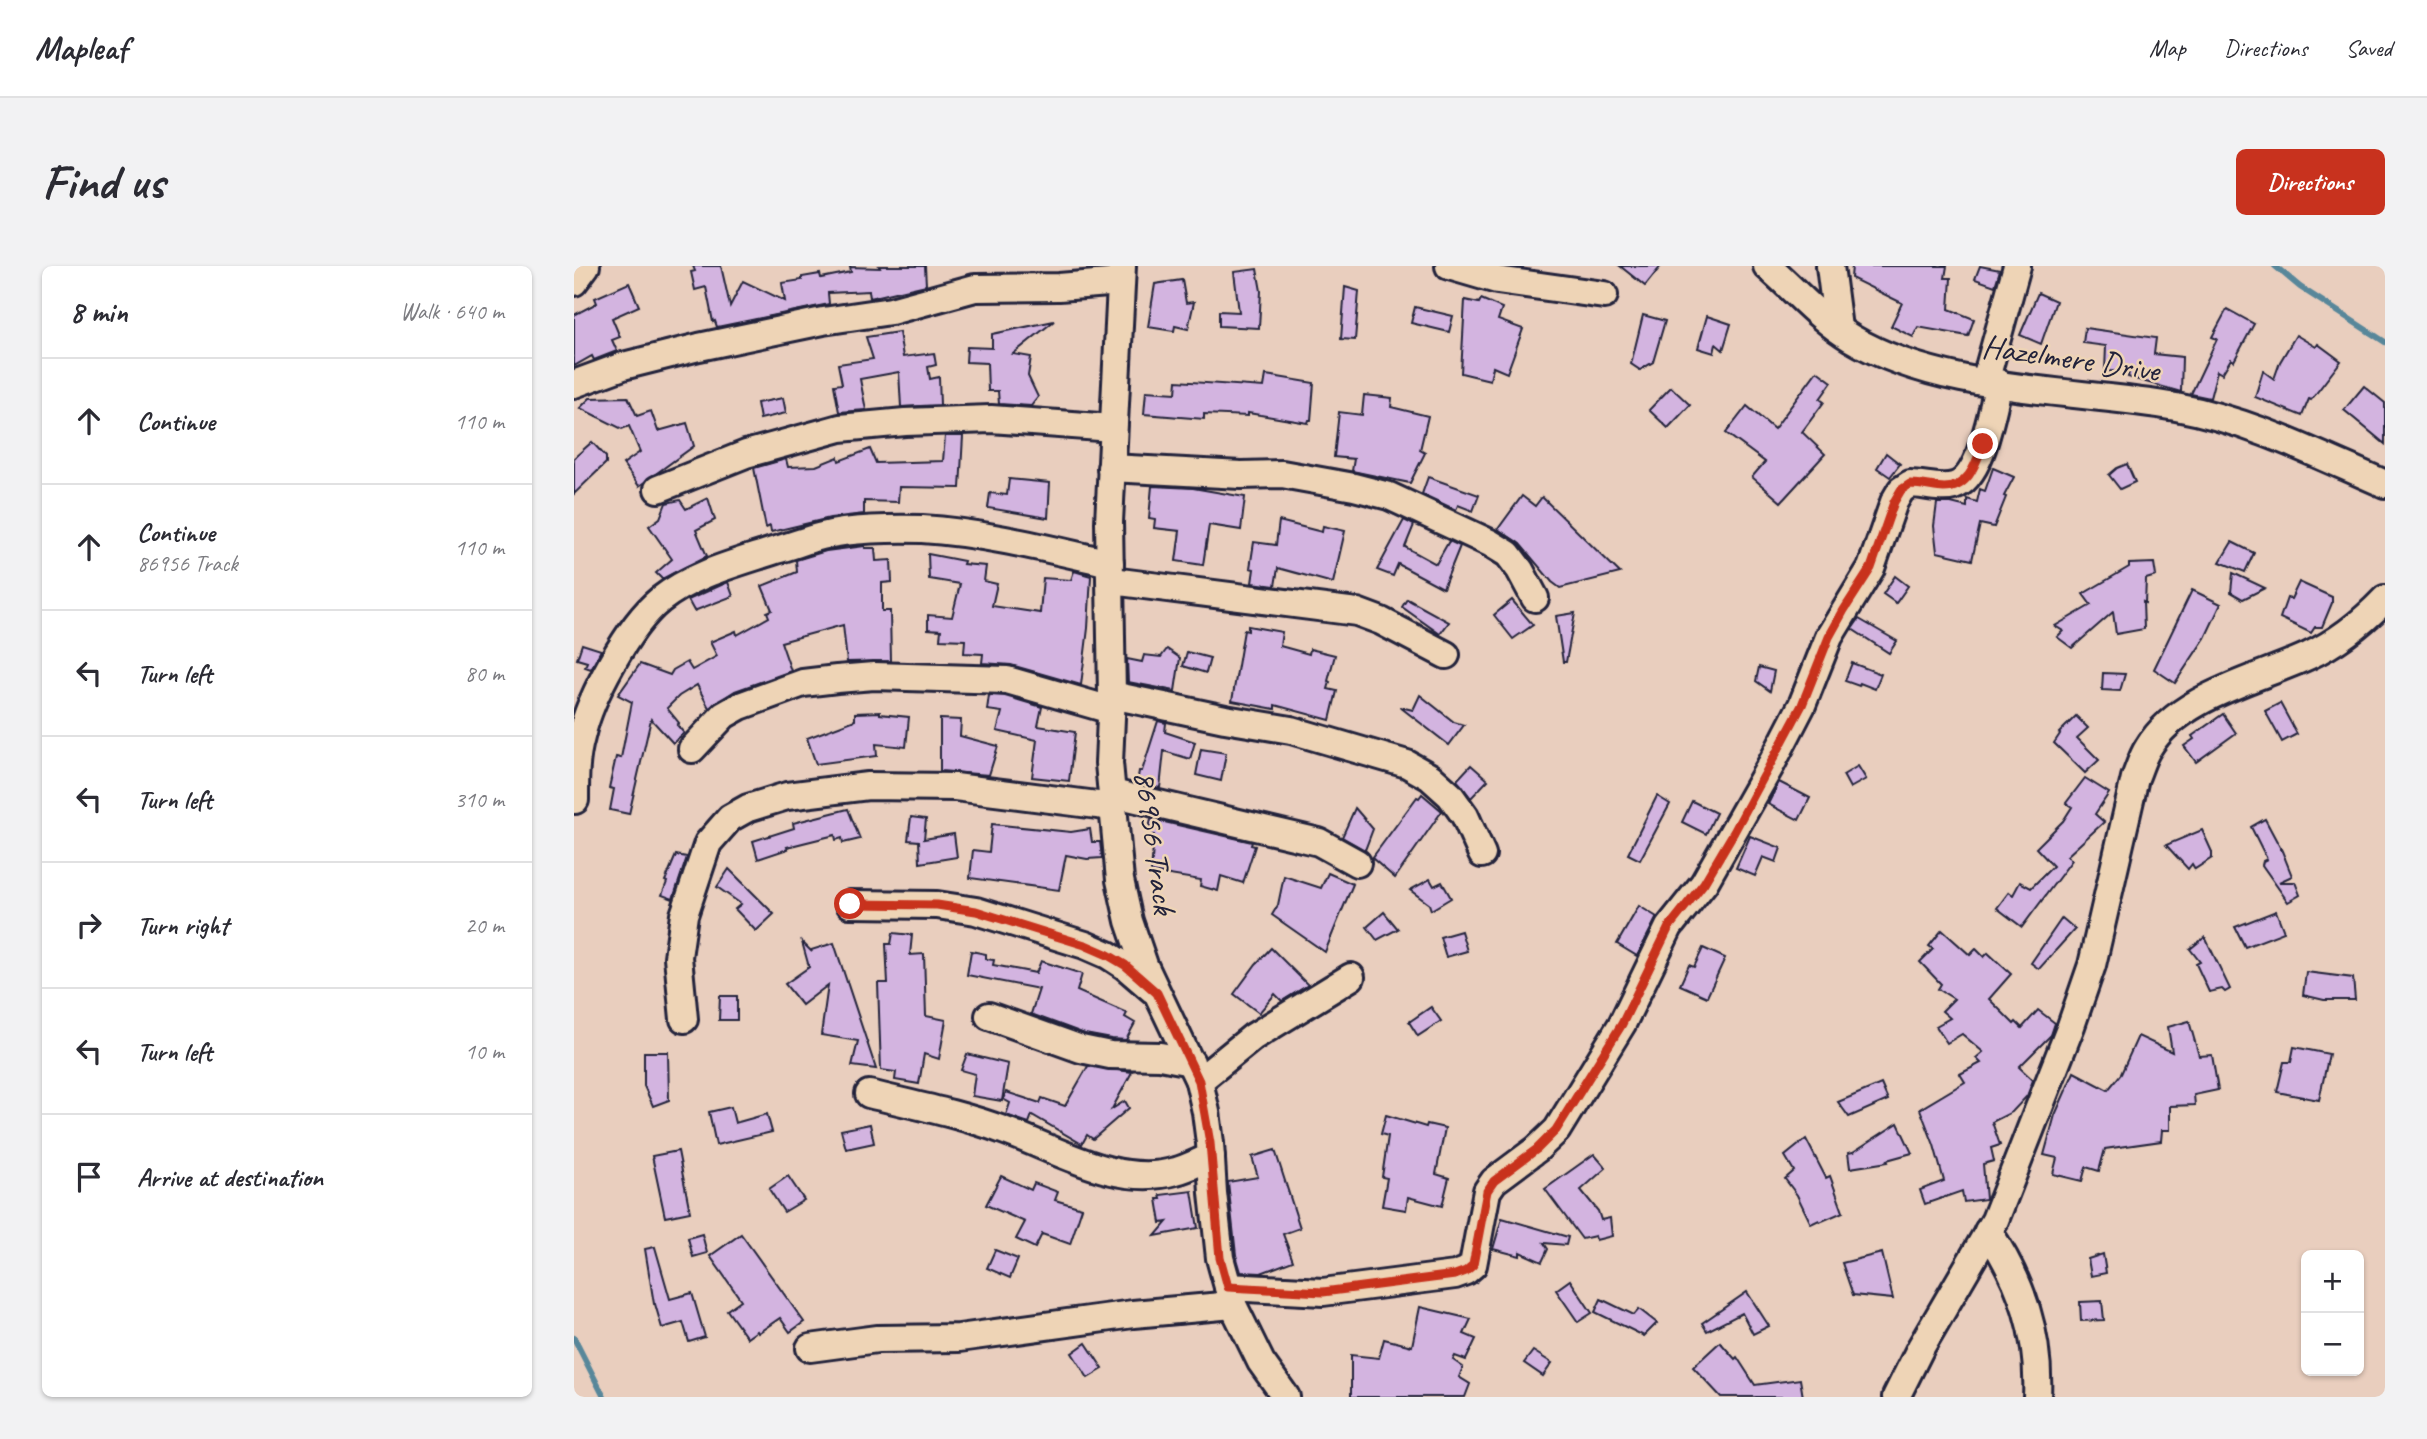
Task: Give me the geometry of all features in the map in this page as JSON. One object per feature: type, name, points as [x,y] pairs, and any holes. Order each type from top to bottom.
[{"type":"street","points":[[574,282],[586,266]]},
{"type":"street","points":[[1449,266],[1507,282],[1604,295]]},
{"type":"street","name":"Hazelmere Drive","points":[[1767,266],[1815,311],[1838,328],[1852,338],[1895,358],[1992,383],[2178,408],[2278,438],[2385,484]]},
{"type":"street","points":[[1830,266],[1838,328]]},
{"type":"street","points":[[810,1348],[877,1339],[959,1338],[1133,1314],[1231,1296],[1323,1292],[1455,1275],[1473,1265],[1487,1191],[1494,1181],[1543,1144],[1556,1130],[1622,1024],[1663,938],[1678,913],[1704,883],[1772,764],[1802,705],[1829,637],[1871,568],[1894,502],[1901,490],[1910,484],[1944,488],[1965,481],[1973,470],[1983,444],[1992,383],[2017,266]]},
{"type":"street","points":[[574,384],[623,366],[699,347],[891,310],[975,288],[1059,287],[1122,274]]},
{"type":"street","name":"86956 Track","points":[[1122,274],[1111,468],[1109,622],[1109,763],[1120,880],[1144,965],[1195,1072],[1206,1112],[1220,1258],[1231,1296],[1262,1363],[1286,1397]]},
{"type":"street","points":[[658,489],[746,454],[840,428],[905,422],[991,419],[1113,428]]},
{"type":"street","points":[[1111,468],[1241,475],[1282,474],[1354,486],[1389,496],[1508,554],[1535,598]]},
{"type":"street","points":[[575,800],[575,767],[581,734],[621,647],[646,613],[660,600],[690,581],[742,561],[823,536],[921,529],[993,537],[1111,572],[1357,612],[1381,621],[1446,655]]},
{"type":"street","points":[[1896,1397],[1921,1347],[1995,1220],[2071,1026],[2092,965],[2135,778],[2147,749],[2162,729],[2184,711],[2226,690],[2309,656],[2364,622],[2385,599]]},
{"type":"street","points":[[692,749],[723,715],[803,683],[898,676],[1007,680],[1111,703],[1291,730],[1407,764],[1430,777],[1450,795],[1465,816],[1482,854]]},
{"type":"street","points":[[684,1019],[678,957],[684,915],[708,843],[730,818],[748,808],[787,796],[868,786],[955,787],[1113,800],[1319,842],[1357,863]]},
{"type":"street","points":[[850,904],[937,905],[976,911],[1085,945],[1108,955],[1125,965],[1157,993]]},
{"type":"street","points":[[989,1016],[1081,1049],[1110,1055],[1160,1056],[1195,1072],[1351,977]]},
{"type":"street","points":[[869,1094],[1002,1129],[1095,1166],[1127,1174],[1152,1175],[1176,1171],[1211,1157]]},
{"type":"street","points":[[1988,1231],[2012,1268],[2023,1294],[2035,1345],[2037,1397]]},
{"type":"building","points":[[693,266],[721,266],[730,306],[743,281],[785,301],[782,283],[820,274],[821,278],[851,272],[850,267],[925,266],[926,285],[870,298],[869,291],[828,293],[829,304],[717,327],[715,321],[713,322],[706,287],[695,290],[691,272],[695,271]]},
{"type":"building","points":[[1620,266],[1661,266],[1645,286]]},
{"type":"building","points":[[1852,266],[1947,266],[1945,278],[1951,278],[1949,309],[1974,319],[1968,336],[1918,327],[1913,337],[1891,326],[1902,303],[1851,278]]},
{"type":"building","points":[[1980,266],[2000,270],[1995,286],[1975,279]]},
{"type":"building","points":[[1257,269],[1261,291],[1259,328],[1219,326],[1219,311],[1239,312],[1234,272]]},
{"type":"building","points":[[1182,280],[1186,303],[1194,302],[1188,329],[1175,326],[1174,331],[1148,327],[1155,284]]},
{"type":"building","points":[[629,283],[639,306],[612,318],[620,337],[612,340],[617,351],[594,360],[592,356],[574,366],[574,315],[597,303],[595,298]]},
{"type":"building","points":[[1345,287],[1359,291],[1355,340],[1341,339]]},
{"type":"building","points":[[2038,293],[2056,301],[2041,344],[2020,335]]},
{"type":"building","points":[[1481,299],[1502,308],[1498,320],[1523,329],[1507,373],[1493,367],[1490,380],[1461,373],[1465,300],[1479,303]]},
{"type":"building","points":[[1415,307],[1453,316],[1449,332],[1411,323]]},
{"type":"building","points":[[2227,309],[2254,324],[2234,361],[2231,359],[2222,374],[2217,371],[2210,398],[2191,394],[2217,339],[2212,337]]},
{"type":"building","points":[[1643,315],[1665,321],[1653,362],[1640,370],[1631,364]]},
{"type":"building","points":[[1707,316],[1731,324],[1723,350],[1716,344],[1714,353],[1698,348]]},
{"type":"building","points":[[1054,321],[1013,354],[1031,357],[1028,376],[1038,397],[1031,406],[999,404],[998,391],[988,391],[987,363],[966,362],[967,347],[992,348],[992,334]]},
{"type":"building","points":[[2085,328],[2156,338],[2154,354],[2182,357],[2181,392],[2128,377],[2129,372],[2105,371],[2106,346],[2083,343]]},
{"type":"building","points":[[899,332],[903,357],[934,353],[936,365],[928,367],[930,379],[939,377],[940,405],[901,407],[899,372],[860,379],[866,410],[839,412],[834,385],[842,384],[838,364],[873,359],[866,337]]},
{"type":"building","points":[[2296,335],[2316,347],[2318,344],[2341,361],[2311,400],[2309,399],[2302,416],[2255,397],[2263,371],[2274,379],[2280,362]]},
{"type":"building","points":[[1817,371],[1832,382],[1820,399],[1824,402],[1802,432],[1825,454],[1781,502],[1752,477],[1765,462],[1726,433],[1747,406],[1774,429]]},
{"type":"building","points":[[1266,375],[1314,383],[1311,420],[1308,423],[1248,413],[1248,416],[1204,414],[1204,419],[1144,414],[1146,391],[1176,393],[1177,381],[1264,387]]},
{"type":"building","points":[[2364,386],[2385,403],[2385,444],[2344,410]]},
{"type":"building","points":[[1671,387],[1690,405],[1668,428],[1649,410]]},
{"type":"building","points":[[1364,395],[1392,398],[1391,407],[1428,416],[1420,450],[1425,453],[1410,483],[1352,471],[1354,459],[1334,457],[1339,412],[1362,415]]},
{"type":"building","points":[[628,397],[637,416],[651,411],[658,431],[687,423],[694,446],[639,486],[623,464],[640,452],[629,426],[622,429],[580,408],[590,398]]},
{"type":"building","points":[[783,398],[786,413],[760,419],[757,403]]},
{"type":"building","points":[[945,436],[963,436],[960,488],[899,487],[898,502],[864,501],[864,514],[830,518],[771,532],[770,526],[766,528],[754,468],[786,459],[788,467],[816,466],[838,457],[839,461],[870,449],[876,463],[943,461]]},
{"type":"building","points":[[592,442],[606,457],[606,463],[574,494],[574,458]]},
{"type":"building","points":[[1886,453],[1900,464],[1890,477],[1877,468]]},
{"type":"building","points":[[2127,464],[2135,482],[2120,489],[2109,475]]},
{"type":"building","points":[[1993,468],[2014,477],[2004,496],[2006,497],[1994,527],[1980,524],[1972,560],[1937,552],[1934,526],[1937,503],[1967,507],[1967,499],[1977,502],[1980,489],[1985,491]]},
{"type":"building","points":[[1428,477],[1479,495],[1473,511],[1458,505],[1456,510],[1422,494]]},
{"type":"building","points":[[1009,479],[1050,483],[1048,518],[988,508],[990,493],[1007,495]]},
{"type":"building","points":[[1152,486],[1193,488],[1245,497],[1241,530],[1209,525],[1203,565],[1176,561],[1180,531],[1154,528],[1155,519],[1149,518]]},
{"type":"building","points":[[1522,496],[1535,506],[1542,497],[1620,573],[1560,588],[1552,582],[1520,544],[1498,529]]},
{"type":"building","points":[[708,498],[715,520],[696,530],[707,556],[662,579],[656,573],[672,559],[649,526],[660,518],[666,503],[680,500],[686,509]]},
{"type":"building","points":[[1404,520],[1414,525],[1405,547],[1436,564],[1449,541],[1460,546],[1443,588],[1398,564],[1393,576],[1377,570]]},
{"type":"building","points":[[1279,521],[1322,532],[1323,526],[1345,531],[1333,583],[1278,568],[1275,586],[1252,583],[1254,569],[1250,568],[1254,542],[1276,545]]},
{"type":"building","points":[[2232,542],[2254,553],[2245,572],[2220,562]]},
{"type":"building","points":[[865,546],[875,548],[876,561],[891,560],[892,582],[882,583],[882,611],[890,611],[891,661],[847,662],[843,625],[781,642],[791,671],[735,691],[709,708],[697,685],[679,696],[667,708],[684,733],[673,743],[651,719],[629,814],[610,810],[614,789],[609,788],[616,757],[621,758],[632,702],[618,695],[640,664],[670,675],[673,670],[687,662],[692,670],[717,656],[710,642],[736,631],[737,635],[769,617],[767,612],[772,610],[762,586],[797,572],[796,560],[826,551]]},
{"type":"building","points":[[928,554],[964,561],[963,564],[986,566],[984,581],[997,584],[992,606],[1040,613],[1043,578],[1071,580],[1074,571],[1091,576],[1081,685],[1011,665],[982,663],[983,654],[964,653],[965,640],[940,639],[941,630],[928,629],[928,615],[952,617],[960,584],[929,579]]},
{"type":"building","points":[[2154,563],[2156,576],[2146,579],[2144,629],[2116,634],[2113,612],[2072,648],[2057,637],[2063,631],[2055,626],[2091,605],[2083,594],[2129,567],[2129,564]]},
{"type":"building","points":[[2233,573],[2265,588],[2243,599],[2231,592]]},
{"type":"building","points":[[1895,576],[1908,586],[1896,603],[1883,594]]},
{"type":"building","points":[[728,582],[733,596],[694,611],[688,600]]},
{"type":"building","points":[[2299,582],[2332,597],[2322,627],[2315,627],[2311,633],[2280,618],[2287,598],[2291,599]]},
{"type":"building","points":[[2192,590],[2221,604],[2205,638],[2175,683],[2154,669]]},
{"type":"building","points":[[1407,599],[1449,622],[1440,634],[1402,607]]},
{"type":"building","points":[[1512,600],[1533,625],[1513,639],[1494,615]]},
{"type":"building","points":[[1575,613],[1566,662],[1563,662],[1556,616]]},
{"type":"building","points":[[1859,619],[1897,641],[1889,653],[1852,629]]},
{"type":"building","points":[[1248,626],[1282,632],[1280,646],[1309,654],[1310,649],[1335,655],[1328,681],[1328,689],[1337,691],[1330,720],[1275,705],[1275,709],[1232,701],[1244,630],[1248,631]]},
{"type":"building","points":[[582,644],[601,650],[591,669],[585,667],[587,662],[577,659]]},
{"type":"building","points":[[1167,649],[1180,658],[1175,691],[1128,682],[1127,659],[1142,662],[1144,655],[1161,657]]},
{"type":"building","points":[[1187,652],[1210,658],[1206,673],[1183,666]]},
{"type":"building","points":[[1852,663],[1881,674],[1875,689],[1845,681]]},
{"type":"building","points":[[1759,667],[1774,671],[1770,691],[1756,681]]},
{"type":"building","points":[[2103,673],[2125,674],[2120,691],[2102,690]]},
{"type":"building","points":[[989,695],[1005,696],[1042,707],[1038,726],[1075,732],[1069,781],[1032,777],[1037,740],[997,731],[1002,712],[987,710]]},
{"type":"building","points":[[1420,695],[1454,722],[1464,725],[1449,745],[1400,707],[1413,710]]},
{"type":"building","points":[[2280,703],[2297,734],[2282,742],[2265,711]]},
{"type":"building","points":[[880,712],[909,717],[906,747],[876,744],[877,756],[816,764],[807,738],[855,720],[855,713]]},
{"type":"building","points":[[2223,714],[2236,733],[2196,762],[2184,746],[2194,739],[2192,736]]},
{"type":"building","points":[[2076,716],[2088,728],[2077,738],[2099,760],[2085,773],[2054,743],[2059,733]]},
{"type":"building","points":[[940,719],[961,720],[960,736],[998,746],[989,775],[940,771]]},
{"type":"building","points":[[1158,721],[1166,723],[1165,732],[1195,742],[1190,759],[1164,751],[1160,788],[1137,783]]},
{"type":"building","points":[[1201,749],[1226,753],[1221,781],[1196,775]]},
{"type":"building","points":[[1471,765],[1488,780],[1471,798],[1457,780]]},
{"type":"building","points":[[1858,766],[1866,779],[1850,788],[1843,775]]},
{"type":"building","points":[[2085,778],[2109,793],[2095,814],[2104,822],[2067,856],[2072,860],[2022,927],[1997,908],[2009,892],[2013,895],[2020,882],[2031,888],[2053,866],[2036,848],[2063,821],[2072,807],[2066,803]]},
{"type":"building","points":[[1779,782],[1810,798],[1799,820],[1768,804]]},
{"type":"building","points":[[1422,794],[1442,811],[1395,878],[1372,858]]},
{"type":"building","points":[[1657,796],[1670,804],[1640,860],[1628,854]]},
{"type":"building","points":[[1692,801],[1716,813],[1706,834],[1682,822]]},
{"type":"building","points":[[1355,808],[1373,829],[1365,850],[1342,837]]},
{"type":"building","points":[[848,809],[860,839],[843,843],[842,838],[836,840],[835,835],[787,847],[788,849],[758,859],[753,841],[794,828],[793,823]]},
{"type":"building","points":[[911,817],[926,819],[924,839],[954,834],[957,857],[920,863],[919,841],[908,840]]},
{"type":"building","points":[[1151,819],[1252,842],[1251,845],[1255,846],[1243,883],[1221,876],[1218,891],[1200,886],[1201,880],[1151,872],[1154,835],[1148,834]]},
{"type":"building","points":[[2265,819],[2292,876],[2279,882],[2295,882],[2300,895],[2288,902],[2262,865],[2267,859],[2251,827]]},
{"type":"building","points":[[992,824],[1071,832],[1090,829],[1092,842],[1100,842],[1102,858],[1087,859],[1066,855],[1059,890],[970,878],[973,850],[989,852]]},
{"type":"building","points":[[2202,830],[2212,858],[2195,869],[2192,864],[2188,869],[2166,845]]},
{"type":"building","points":[[1750,836],[1781,848],[1776,862],[1763,857],[1755,876],[1736,868]]},
{"type":"building","points":[[676,855],[687,857],[673,899],[662,895]]},
{"type":"building","points":[[729,869],[774,914],[756,931],[735,909],[741,904],[717,887]]},
{"type":"building","points":[[1328,873],[1353,884],[1325,952],[1272,915],[1278,905],[1284,876],[1321,888]]},
{"type":"building","points":[[1430,879],[1434,886],[1442,882],[1451,898],[1431,910],[1429,904],[1410,890]]},
{"type":"building","points":[[1639,906],[1657,917],[1637,956],[1617,944]]},
{"type":"building","points":[[2276,911],[2284,932],[2245,947],[2235,927]]},
{"type":"building","points":[[1384,912],[1398,929],[1377,940],[1367,927]]},
{"type":"building","points":[[2062,918],[2075,929],[2039,969],[2031,963]]},
{"type":"building","points":[[1942,930],[1970,955],[1976,949],[1984,957],[1988,953],[2011,974],[1989,999],[2014,1024],[2016,1022],[2022,1028],[2038,1010],[2055,1023],[2051,1035],[2019,1067],[2033,1080],[2027,1096],[2012,1112],[1992,1122],[2000,1145],[1991,1148],[1994,1161],[1983,1164],[1986,1199],[1964,1202],[1962,1191],[1925,1204],[1920,1190],[1944,1181],[1920,1109],[1965,1082],[1960,1074],[1981,1063],[1976,1058],[1983,1052],[1962,1034],[1947,1043],[1936,1026],[1950,1018],[1942,1011],[1954,999],[1938,989],[1941,984],[1920,962],[1933,949],[1929,946]]},
{"type":"building","points":[[1461,931],[1467,951],[1446,957],[1440,937]]},
{"type":"building","points":[[893,933],[912,935],[910,955],[924,954],[926,1016],[946,1020],[939,1059],[924,1054],[919,1084],[895,1080],[896,1072],[881,1070],[878,983],[888,983],[886,944],[891,944]]},
{"type":"building","points":[[2205,937],[2230,989],[2225,992],[2222,989],[2209,992],[2196,964],[2200,962],[2190,949]]},
{"type":"building","points":[[802,942],[812,952],[811,950],[834,943],[876,1069],[852,1066],[858,1041],[821,1035],[828,985],[802,1005],[785,984],[809,967]]},
{"type":"building","points":[[1271,948],[1308,985],[1282,1001],[1275,994],[1259,1013],[1234,994]]},
{"type":"building","points":[[1703,948],[1725,958],[1707,997],[1680,985],[1689,965],[1694,967]]},
{"type":"building","points":[[971,951],[986,954],[986,959],[994,960],[993,965],[1036,973],[1041,961],[1082,974],[1077,991],[1127,1013],[1125,1017],[1135,1023],[1126,1040],[1112,1039],[1085,1034],[1031,1014],[1039,989],[967,975]]},
{"type":"building","points":[[2306,972],[2353,978],[2355,1000],[2324,1000],[2303,995]]},
{"type":"building","points":[[720,996],[737,996],[737,1020],[719,1020]]},
{"type":"building","points":[[1431,1007],[1441,1021],[1418,1036],[1409,1022]]},
{"type":"building","points":[[2189,1021],[2199,1056],[2212,1055],[2218,1090],[2194,1095],[2195,1105],[2170,1106],[2170,1130],[2162,1130],[2161,1141],[2105,1149],[2099,1171],[2086,1167],[2082,1181],[2053,1174],[2057,1158],[2044,1155],[2055,1115],[2074,1072],[2108,1090],[2121,1074],[2138,1036],[2172,1052],[2168,1027]]},
{"type":"building","points":[[2294,1047],[2329,1054],[2319,1100],[2277,1092],[2284,1062],[2291,1062]]},
{"type":"building","points":[[644,1052],[668,1052],[669,1100],[653,1106],[644,1086]]},
{"type":"building","points":[[967,1054],[1008,1064],[1002,1101],[972,1096],[975,1074],[961,1070]]},
{"type":"building","points":[[1088,1066],[1132,1072],[1112,1109],[1125,1101],[1129,1108],[1093,1139],[1087,1135],[1082,1144],[1032,1115],[1029,1123],[1006,1115],[1010,1103],[1003,1099],[1006,1092],[1040,1103],[1042,1098],[1065,1106]]},
{"type":"building","points":[[1881,1084],[1888,1100],[1849,1117],[1838,1102]]},
{"type":"building","points":[[731,1107],[735,1123],[767,1114],[772,1132],[716,1145],[709,1112]]},
{"type":"building","points":[[1386,1115],[1426,1127],[1427,1124],[1445,1128],[1436,1174],[1449,1178],[1442,1206],[1408,1197],[1406,1210],[1382,1206],[1387,1178],[1382,1177],[1388,1136],[1381,1134]]},
{"type":"building","points":[[1898,1123],[1912,1153],[1887,1160],[1888,1162],[1850,1168],[1848,1153]]},
{"type":"building","points":[[870,1124],[874,1143],[846,1149],[841,1130]]},
{"type":"building","points":[[1806,1139],[1826,1178],[1830,1176],[1843,1212],[1811,1224],[1797,1195],[1785,1179],[1794,1171],[1785,1156]]},
{"type":"building","points":[[1275,1150],[1300,1228],[1283,1234],[1293,1261],[1261,1273],[1241,1272],[1236,1255],[1228,1182],[1258,1177],[1252,1157]]},
{"type":"building","points":[[678,1151],[690,1212],[665,1217],[652,1156]]},
{"type":"building","points":[[1594,1154],[1606,1168],[1581,1190],[1598,1211],[1601,1220],[1610,1218],[1612,1236],[1596,1240],[1595,1236],[1582,1239],[1545,1189]]},
{"type":"building","points":[[788,1176],[804,1200],[784,1212],[769,1189]]},
{"type":"building","points":[[1001,1176],[1031,1190],[1034,1183],[1058,1192],[1055,1200],[1082,1208],[1070,1244],[1042,1234],[1035,1248],[1016,1239],[1025,1222],[986,1205]]},
{"type":"building","points":[[1192,1191],[1198,1228],[1155,1236],[1167,1222],[1161,1223],[1157,1199],[1161,1199],[1160,1195]]},
{"type":"building","points":[[1502,1218],[1568,1237],[1566,1245],[1544,1243],[1548,1249],[1542,1262],[1520,1252],[1520,1256],[1493,1249]]},
{"type":"building","points":[[702,1234],[707,1253],[693,1257],[688,1238]]},
{"type":"building","points":[[741,1234],[804,1322],[790,1332],[780,1318],[747,1338],[727,1310],[741,1300],[710,1256]]},
{"type":"building","points":[[655,1247],[670,1299],[692,1293],[705,1337],[689,1342],[683,1322],[662,1328],[654,1304],[645,1249]]},
{"type":"building","points":[[995,1250],[1018,1259],[1010,1278],[987,1268]]},
{"type":"building","points":[[1882,1253],[1893,1299],[1853,1295],[1842,1263]]},
{"type":"building","points":[[2103,1254],[2106,1273],[2091,1276],[2088,1259]]},
{"type":"building","points":[[1570,1280],[1592,1313],[1578,1322],[1556,1290]]},
{"type":"building","points":[[1747,1292],[1769,1326],[1753,1334],[1742,1313],[1707,1331],[1702,1323]]},
{"type":"building","points":[[1601,1299],[1634,1315],[1639,1309],[1657,1323],[1644,1336],[1595,1312]]},
{"type":"building","points":[[2102,1301],[2104,1320],[2081,1321],[2080,1302]]},
{"type":"building","points":[[1420,1307],[1471,1319],[1464,1334],[1476,1339],[1466,1360],[1455,1356],[1453,1360],[1463,1367],[1459,1377],[1470,1384],[1465,1397],[1351,1397],[1351,1355],[1379,1358],[1384,1339],[1412,1346]]},
{"type":"building","points":[[1720,1342],[1735,1359],[1737,1357],[1755,1385],[1800,1379],[1803,1397],[1721,1397],[1693,1367]]},
{"type":"building","points":[[1086,1343],[1103,1369],[1088,1378],[1072,1353]]},
{"type":"building","points":[[1533,1351],[1552,1363],[1543,1376],[1524,1363]]},
{"type":"waterway","points":[[2275,266],[2300,287],[2385,342]]},
{"type":"waterway","points":[[574,1338],[604,1397]]},
{"type":"route","points":[[850,904],[937,905],[976,911],[1085,945],[1108,955],[1125,965],[1157,993],[1199,1081],[1210,1143],[1220,1258],[1228,1287],[1323,1292],[1455,1275],[1466,1271],[1473,1265],[1487,1191],[1494,1181],[1537,1149],[1556,1130],[1622,1024],[1669,927],[1704,883],[1772,764],[1802,705],[1829,637],[1871,568],[1894,502],[1901,490],[1910,484],[1944,488],[1965,481],[1973,470],[1983,444]]}]
